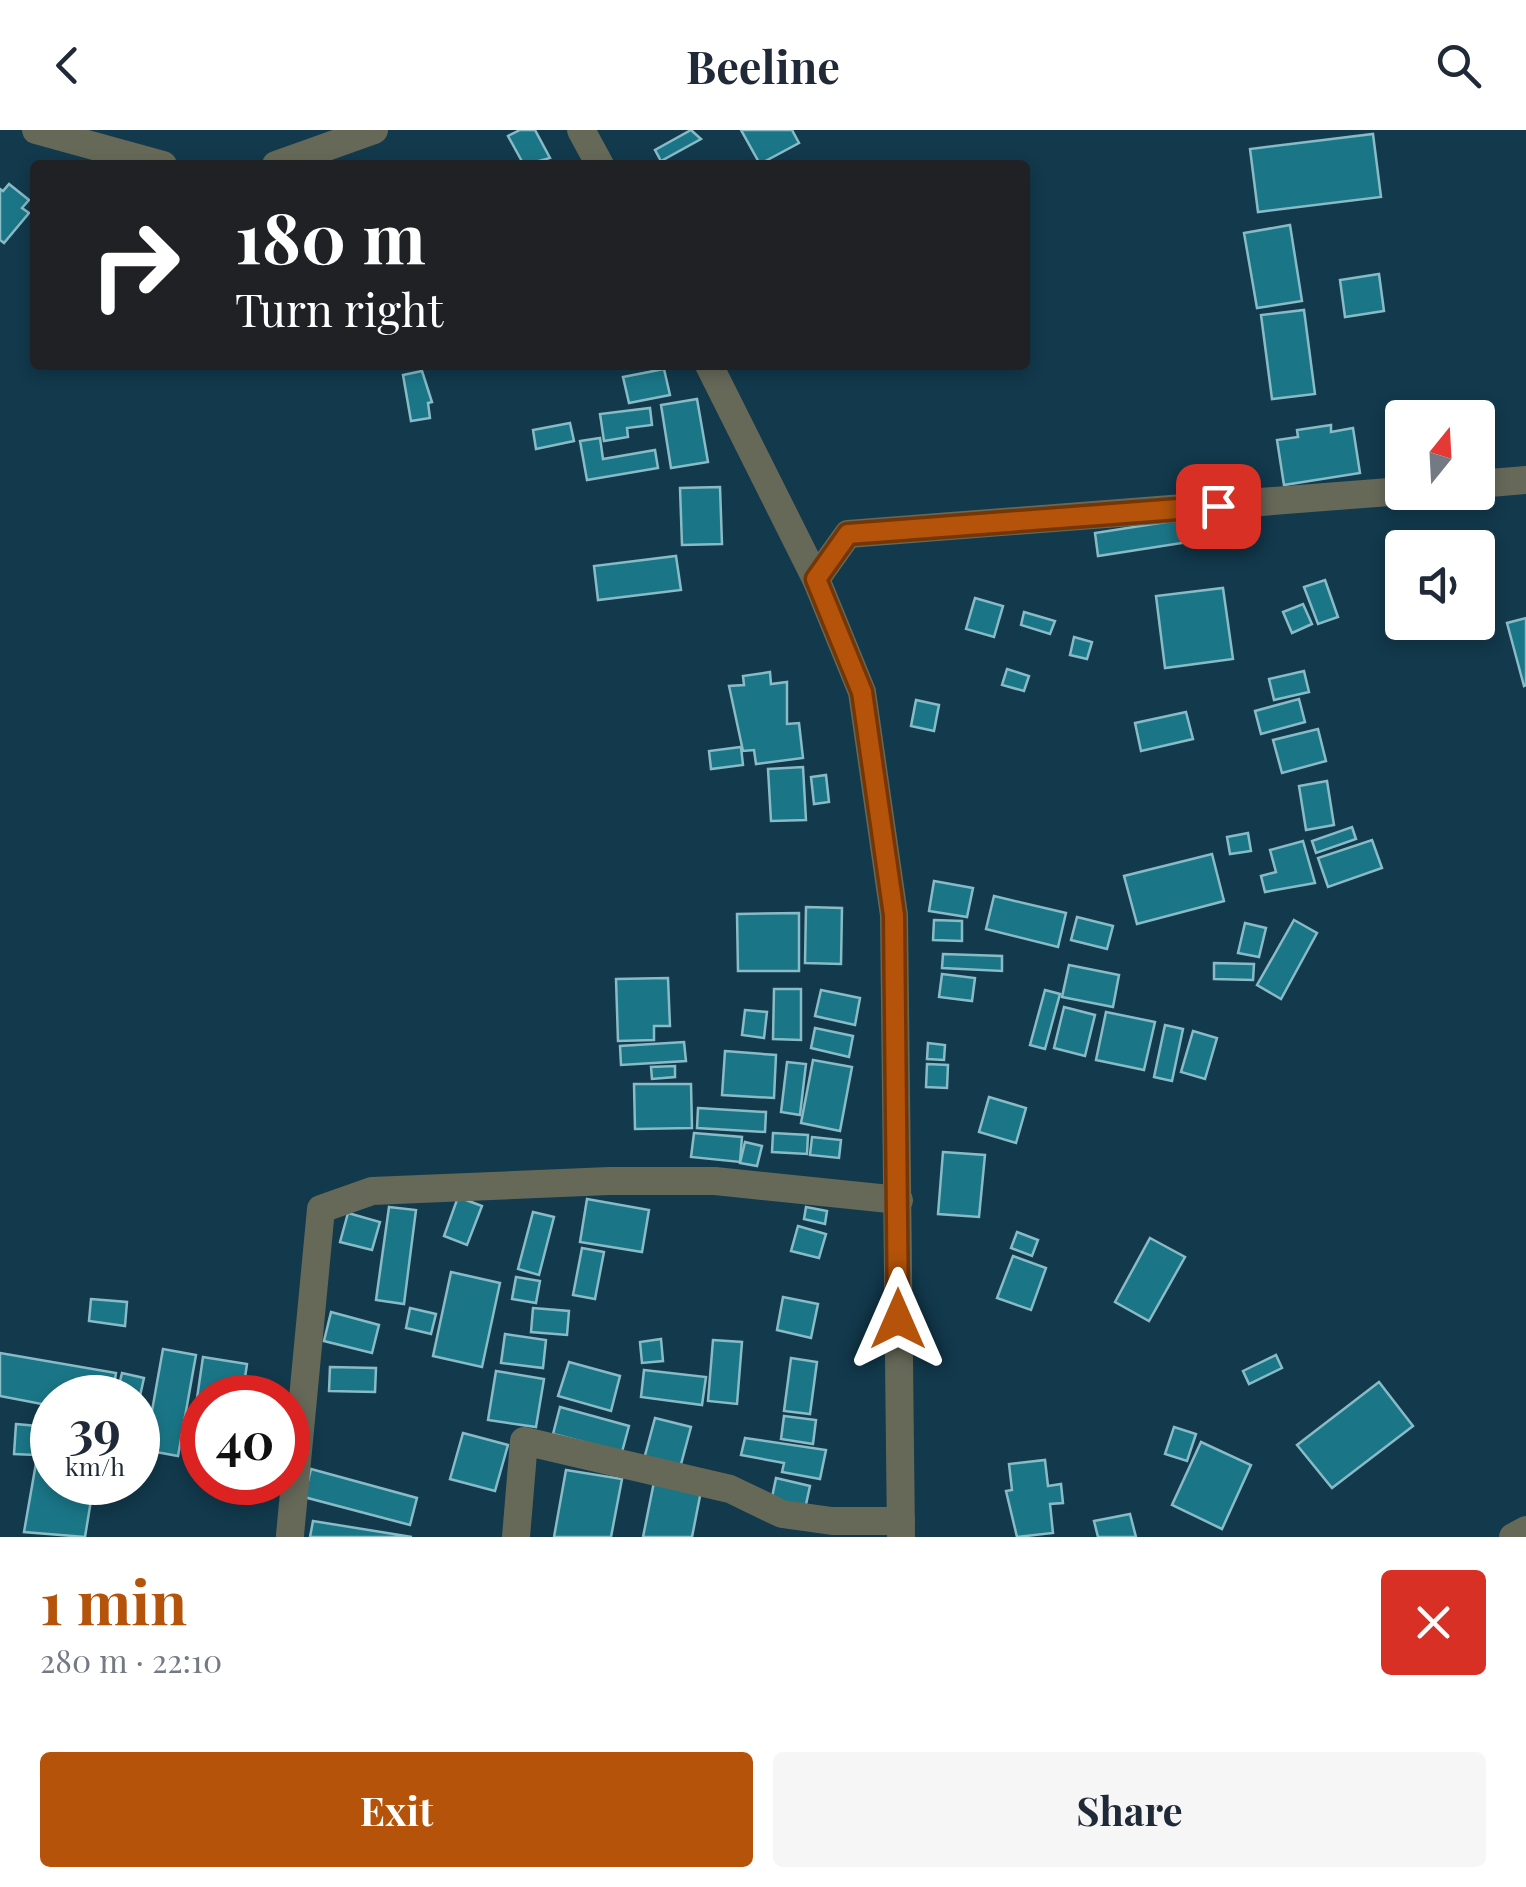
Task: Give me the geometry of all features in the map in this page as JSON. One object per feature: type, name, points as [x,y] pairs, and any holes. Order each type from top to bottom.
[{"type":"street","points":[[36,130],[146,160]]},
{"type":"street","points":[[290,160],[374,130]]},
{"type":"street","points":[[581,130],[597,160]]},
{"type":"street","points":[[516,1537],[524,1441],[730,1489],[782,1514],[901,1529],[894,915],[862,692],[816,579],[712,370]]},
{"type":"street","points":[[1495,483],[1526,480]]},
{"type":"street","points":[[816,579],[848,534],[1385,492]]},
{"type":"street","points":[[290,1534],[321,1209],[372,1192],[609,1181],[715,1181],[899,1200]]},
{"type":"street","points":[[1513,1537],[1526,1530]]},
{"type":"building","points":[[520,130],[535,130],[550,158],[521,160],[508,136]]},
{"type":"building","points":[[691,130],[701,139],[663,160],[655,150]]},
{"type":"building","points":[[741,130],[792,130],[799,143],[767,160],[758,160]]},
{"type":"building","points":[[1373,134],[1381,197],[1258,212],[1250,149]]},
{"type":"building","points":[[9,184],[29,200],[22,208],[29,213],[4,243],[0,240],[0,189],[3,191]]},
{"type":"building","points":[[1290,225],[1302,301],[1257,308],[1244,233]]},
{"type":"building","points":[[1379,274],[1384,311],[1345,317],[1340,280]]},
{"type":"building","points":[[1304,310],[1315,394],[1272,399],[1261,315]]},
{"type":"building","points":[[664,370],[670,395],[629,403],[623,377]]},
{"type":"building","points":[[422,371],[432,402],[428,403],[430,418],[411,421],[403,375]]},
{"type":"building","points":[[697,399],[708,462],[671,468],[661,405]]},
{"type":"building","points":[[650,408],[652,425],[627,428],[628,437],[604,441],[600,414]]},
{"type":"building","points":[[570,423],[574,441],[536,449],[533,430]]},
{"type":"building","points":[[1331,425],[1331,432],[1353,428],[1360,473],[1284,485],[1277,440],[1298,437],[1297,430]]},
{"type":"building","points":[[600,438],[603,459],[655,450],[658,468],[587,480],[580,441]]},
{"type":"building","points":[[720,487],[722,544],[682,545],[680,488]]},
{"type":"building","points":[[1179,520],[1182,543],[1098,556],[1095,533]]},
{"type":"building","points":[[676,556],[681,590],[598,600],[594,566]]},
{"type":"building","points":[[1325,580],[1338,617],[1318,624],[1304,587]]},
{"type":"building","points":[[1223,588],[1233,659],[1165,668],[1156,596]]},
{"type":"building","points":[[975,598],[1003,606],[994,637],[966,629]]},
{"type":"building","points":[[1303,604],[1312,624],[1292,633],[1283,612]]},
{"type":"building","points":[[1024,612],[1055,621],[1050,634],[1021,625]]},
{"type":"building","points":[[1526,618],[1526,685],[1524,686],[1507,623]]},
{"type":"building","points":[[1074,637],[1092,642],[1087,659],[1070,655]]},
{"type":"building","points":[[1007,669],[1029,676],[1024,691],[1002,685]]},
{"type":"building","points":[[1304,671],[1309,692],[1274,700],[1269,679]]},
{"type":"building","points":[[770,672],[771,684],[787,682],[787,724],[799,723],[803,758],[756,764],[754,750],[743,751],[729,686],[744,685],[743,676]]},
{"type":"building","points":[[1299,699],[1305,722],[1261,734],[1255,711]]},
{"type":"building","points":[[916,700],[939,705],[934,731],[911,726]]},
{"type":"building","points":[[1186,712],[1193,739],[1141,751],[1135,723]]},
{"type":"building","points":[[1318,729],[1326,761],[1282,773],[1273,740]]},
{"type":"building","points":[[741,747],[743,765],[711,769],[709,751]]},
{"type":"building","points":[[803,767],[806,820],[771,821],[768,769]]},
{"type":"building","points":[[826,775],[829,802],[814,804],[811,777]]},
{"type":"building","points":[[1327,781],[1334,825],[1306,830],[1299,786]]},
{"type":"building","points":[[1352,827],[1356,839],[1316,853],[1312,841]]},
{"type":"building","points":[[1248,833],[1251,851],[1230,854],[1227,837]]},
{"type":"building","points":[[1372,840],[1382,868],[1328,887],[1318,858]]},
{"type":"building","points":[[1303,841],[1315,883],[1265,892],[1261,876],[1276,872],[1270,850]]},
{"type":"building","points":[[1212,854],[1224,901],[1137,924],[1124,876]]},
{"type":"building","points":[[934,881],[973,888],[967,917],[929,911]]},
{"type":"building","points":[[994,896],[1066,913],[1058,947],[986,929]]},
{"type":"building","points":[[806,907],[842,908],[841,964],[805,963]]},
{"type":"building","points":[[799,913],[799,971],[738,971],[737,914]]},
{"type":"building","points":[[1077,917],[1113,926],[1107,949],[1071,940]]},
{"type":"building","points":[[934,920],[962,921],[962,941],[933,940]]},
{"type":"building","points":[[1294,920],[1317,933],[1281,999],[1257,985]]},
{"type":"building","points":[[1245,923],[1266,928],[1259,957],[1238,953]]},
{"type":"building","points":[[943,954],[1002,956],[1002,971],[942,968]]},
{"type":"building","points":[[1214,963],[1254,964],[1253,980],[1214,979]]},
{"type":"building","points":[[1069,965],[1119,975],[1113,1007],[1062,997]]},
{"type":"building","points":[[942,974],[975,978],[972,1001],[939,997]]},
{"type":"building","points":[[668,978],[670,1026],[654,1026],[654,1040],[618,1041],[616,979]]},
{"type":"building","points":[[774,989],[801,989],[801,1040],[773,1039]]},
{"type":"building","points":[[821,990],[860,998],[855,1025],[815,1016]]},
{"type":"building","points":[[1045,990],[1060,994],[1045,1049],[1030,1045]]},
{"type":"building","points":[[1064,1007],[1095,1015],[1085,1056],[1054,1048]]},
{"type":"building","points":[[745,1010],[767,1012],[764,1038],[742,1035]]},
{"type":"building","points":[[1106,1012],[1155,1022],[1144,1070],[1096,1060]]},
{"type":"building","points":[[1165,1025],[1183,1029],[1172,1081],[1154,1077]]},
{"type":"building","points":[[815,1028],[853,1036],[849,1057],[811,1048]]},
{"type":"building","points":[[1193,1031],[1217,1038],[1205,1079],[1181,1072]]},
{"type":"building","points":[[684,1042],[686,1061],[621,1065],[620,1046]]},
{"type":"building","points":[[928,1043],[945,1045],[944,1060],[927,1059]]},
{"type":"building","points":[[725,1051],[776,1055],[774,1098],[722,1095]]},
{"type":"building","points":[[813,1060],[852,1067],[840,1131],[801,1123]]},
{"type":"building","points":[[787,1062],[806,1064],[800,1115],[781,1112]]},
{"type":"building","points":[[927,1064],[948,1065],[947,1088],[926,1087]]},
{"type":"building","points":[[675,1066],[675,1077],[652,1079],[651,1067]]},
{"type":"building","points":[[634,1084],[691,1084],[692,1128],[635,1129]]},
{"type":"building","points":[[989,1097],[1026,1108],[1016,1143],[979,1132]]},
{"type":"building","points":[[698,1108],[766,1112],[765,1132],[697,1128]]},
{"type":"building","points":[[694,1133],[742,1137],[740,1162],[691,1157]]},
{"type":"building","points":[[773,1133],[808,1135],[807,1154],[772,1152]]},
{"type":"building","points":[[812,1137],[841,1140],[839,1158],[810,1155]]},
{"type":"building","points":[[745,1142],[762,1146],[757,1166],[740,1163]]},
{"type":"building","points":[[943,1152],[985,1155],[979,1217],[938,1214]]},
{"type":"building","points":[[458,1197],[482,1206],[467,1245],[444,1236]]},
{"type":"building","points":[[587,1199],[649,1210],[642,1252],[580,1242]]},
{"type":"building","points":[[389,1207],[416,1210],[404,1304],[376,1300]]},
{"type":"building","points":[[806,1207],[827,1211],[825,1224],[804,1219]]},
{"type":"building","points":[[533,1212],[554,1217],[539,1275],[518,1269]]},
{"type":"building","points":[[348,1213],[380,1222],[372,1250],[340,1242]]},
{"type":"building","points":[[798,1226],[826,1234],[819,1258],[791,1251]]},
{"type":"building","points":[[1017,1232],[1038,1240],[1032,1256],[1011,1248]]},
{"type":"building","points":[[1150,1238],[1185,1257],[1149,1321],[1115,1302]]},
{"type":"building","points":[[582,1248],[604,1252],[595,1299],[573,1295]]},
{"type":"building","points":[[1013,1256],[1046,1268],[1031,1310],[997,1298]]},
{"type":"building","points":[[451,1272],[500,1283],[482,1367],[433,1356]]},
{"type":"building","points":[[516,1277],[540,1281],[536,1303],[512,1299]]},
{"type":"building","points":[[783,1297],[818,1304],[811,1338],[777,1330]]},
{"type":"building","points":[[91,1299],[127,1302],[125,1326],[89,1321]]},
{"type":"building","points":[[410,1308],[436,1314],[431,1334],[406,1328]]},
{"type":"building","points":[[533,1308],[569,1311],[567,1335],[531,1332]]},
{"type":"building","points":[[331,1312],[379,1325],[372,1353],[324,1341]]},
{"type":"building","points":[[505,1334],[546,1340],[543,1368],[501,1363]]},
{"type":"building","points":[[661,1339],[663,1361],[642,1363],[640,1342]]},
{"type":"building","points":[[713,1340],[742,1342],[737,1404],[708,1401]]},
{"type":"building","points":[[163,1349],[196,1355],[192,1375],[180,1375],[178,1456],[160,1453],[158,1375]]},
{"type":"building","points":[[0,1353],[116,1373],[30,1375],[30,1402],[0,1396]]},
{"type":"building","points":[[1276,1355],[1282,1368],[1249,1384],[1243,1371]]},
{"type":"building","points":[[203,1357],[247,1364],[245,1375],[200,1375]]},
{"type":"building","points":[[791,1358],[817,1362],[810,1414],[784,1411]]},
{"type":"building","points":[[569,1362],[620,1376],[611,1411],[558,1396]]},
{"type":"building","points":[[330,1367],[376,1368],[375,1392],[329,1391]]},
{"type":"building","points":[[644,1370],[706,1377],[702,1405],[641,1397]]},
{"type":"building","points":[[496,1371],[544,1379],[536,1427],[488,1420]]},
{"type":"building","points":[[1379,1382],[1413,1426],[1332,1488],[1297,1445]]},
{"type":"building","points":[[560,1407],[629,1426],[622,1452],[553,1434]]},
{"type":"building","points":[[784,1416],[816,1420],[813,1444],[781,1439]]},
{"type":"building","points":[[655,1418],[691,1427],[680,1468],[644,1459]]},
{"type":"building","points":[[16,1424],[30,1425],[30,1455],[14,1454]]},
{"type":"building","points":[[1174,1427],[1196,1434],[1187,1461],[1165,1454]]},
{"type":"building","points":[[463,1433],[508,1445],[495,1491],[450,1479]]},
{"type":"building","points":[[745,1438],[826,1450],[820,1479],[782,1472],[784,1463],[741,1455]]},
{"type":"building","points":[[1201,1442],[1251,1465],[1222,1529],[1172,1505]]},
{"type":"building","points":[[1045,1460],[1048,1486],[1061,1484],[1063,1503],[1050,1504],[1053,1533],[1017,1537],[1006,1491],[1012,1490],[1009,1464]]},
{"type":"building","points":[[311,1469],[417,1498],[410,1525],[310,1499]]},
{"type":"building","points":[[566,1470],[622,1479],[611,1537],[554,1537]]},
{"type":"building","points":[[776,1478],[810,1486],[805,1509],[771,1502]]},
{"type":"building","points":[[654,1482],[701,1491],[692,1537],[643,1537]]},
{"type":"building","points":[[30,1498],[30,1505],[90,1505],[85,1537],[24,1532]]},
{"type":"building","points":[[1130,1514],[1136,1537],[1098,1537],[1094,1521]]},
{"type":"building","points":[[313,1521],[412,1537],[310,1537]]},
{"type":"route","points":[[898,1319],[894,915],[862,692],[816,579],[848,534],[1218,506]]}]
